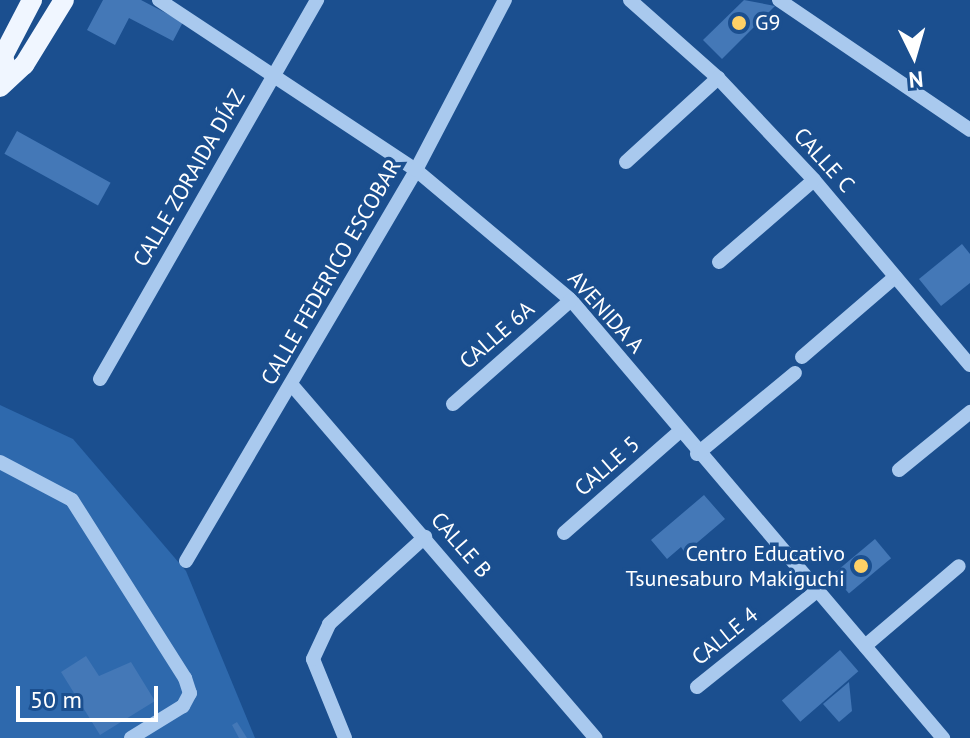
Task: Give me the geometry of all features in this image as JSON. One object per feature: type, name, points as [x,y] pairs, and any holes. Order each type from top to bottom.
[{"type":"main road","points":[[3,68],[32,0]]},
{"type":"main road","points":[[3,68],[24,65],[64,0]]},
{"type":"street","name":"AVENIDA A","points":[[159,0],[416,170],[571,300],[697,454],[818,590],[943,738]]},
{"type":"street","name":"CALLE ZORAIDA DÍAZ","points":[[100,379],[317,0]]},
{"type":"street","name":"CALLE FEDERICO ESCOBAR","points":[[186,561],[416,170],[505,0]]},
{"type":"street","points":[[779,0],[970,130]]},
{"type":"street","name":"CALLE C","points":[[638,2],[718,78],[814,180],[970,365]]},
{"type":"street","points":[[626,162],[718,78]]},
{"type":"street","points":[[719,262],[814,180]]},
{"type":"street","points":[[802,357],[895,277]]},
{"type":"street","name":"CALLE 6A","points":[[453,404],[571,300]]},
{"type":"street","points":[[697,454],[795,373]]},
{"type":"street","name":"CALLE B","points":[[291,384],[595,738]]},
{"type":"street","points":[[899,470],[970,412]]},
{"type":"street","name":"CALLE 5","points":[[564,533],[679,432]]},
{"type":"street","points":[[0,462],[72,500],[185,678],[190,693],[183,706],[135,737]]},
{"type":"street","points":[[345,738],[313,659],[329,624],[425,537]]},
{"type":"street","points":[[865,646],[959,566]]},
{"type":"street","name":"CALLE 4","points":[[697,687],[818,590]]},
{"type":"shaded area","points":[[0,405],[73,439],[186,571],[255,738],[0,738]]},
{"type":"building","points":[[103,0],[141,0],[183,22],[173,41],[129,18],[115,45],[87,30]]},
{"type":"building","name":"G9","points":[[744,0],[775,6],[722,59],[703,40]]},
{"type":"building","points":[[17,131],[111,183],[98,206],[4,154]]},
{"type":"building","points":[[962,244],[970,254],[970,283],[941,306],[919,279]]},
{"type":"building","points":[[704,495],[725,519],[685,553],[681,547],[667,559],[651,540]]},
{"type":"building","name":"Centro Educativo Tsunesaburo Makiguchi","points":[[875,539],[891,558],[849,594],[833,574]]},
{"type":"building","points":[[840,650],[858,671],[800,722],[782,701]]},
{"type":"building","points":[[86,656],[99,676],[131,662],[155,701],[100,735],[61,672]]},
{"type":"building","points":[[849,682],[852,711],[839,722],[823,704]]},
{"type":"building","points":[[237,722],[247,738],[239,738],[232,725]]},
{"type":"place","name":"G9","points":[[739,23]]},
{"type":"place","name":"Centro Educativo Tsunesaburo Makiguchi","points":[[861,566]]}]
